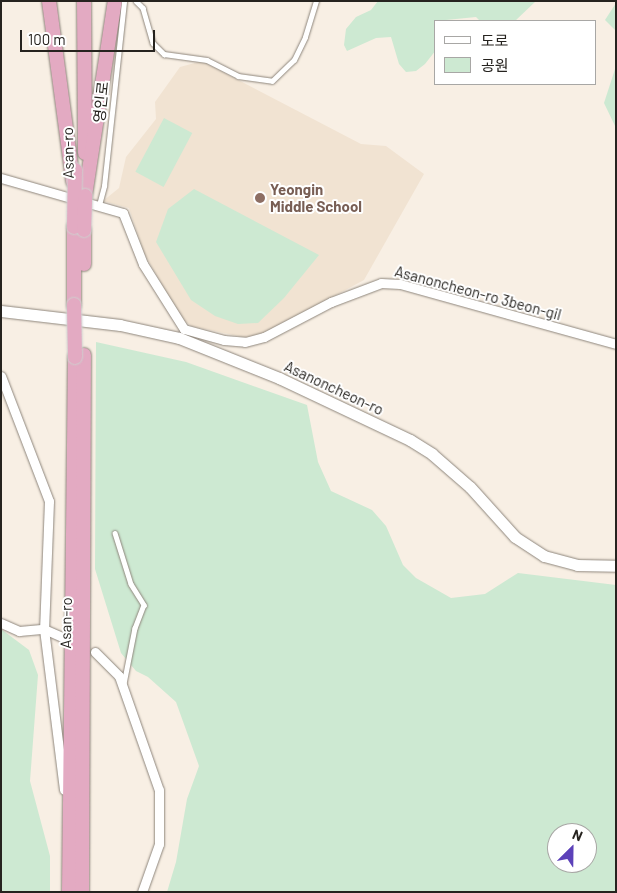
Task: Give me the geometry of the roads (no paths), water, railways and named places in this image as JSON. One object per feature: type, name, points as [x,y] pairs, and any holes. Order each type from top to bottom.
[{"type":"highway","name":"Asan-ro","points":[[74,1],[80,172]]},
{"type":"highway","name":"Asan-ro","points":[[82,892],[79,228],[84,1]]},
{"type":"highway","points":[[80,172],[115,1]]},
{"type":"highway","points":[[47,3],[80,172]]},
{"type":"highway","name":"Asan-ro","points":[[69,892],[68,837],[79,356]]},
{"type":"main road","name":"Asanoncheon-ro","points":[[1,311],[182,334],[410,440],[470,487],[515,537],[544,556],[577,565],[616,566]]},
{"type":"street","points":[[1,178],[123,213],[143,264],[182,334]]},
{"type":"street","name":"Asanoncheon-ro 3beon-gil","points":[[182,334],[245,342],[264,338],[331,302],[381,283],[400,284],[616,344]]},
{"type":"street","points":[[1,376],[49,501],[44,629],[68,837]]},
{"type":"street","points":[[1,623],[19,631],[44,629],[64,638]]},
{"type":"street","points":[[95,652],[119,676],[159,790],[159,844],[142,892]]},
{"type":"lane","name":"영인로","points":[[98,205],[104,186],[124,1]]},
{"type":"lane","points":[[136,1],[143,8],[153,43],[164,54],[207,60],[238,76],[272,81],[294,60],[316,1]]},
{"type":"lane","points":[[115,533],[131,584],[144,605],[135,628],[123,688]]},
{"type":"place","name":"Yeongin Middle School","points":[[260,198]]}]
